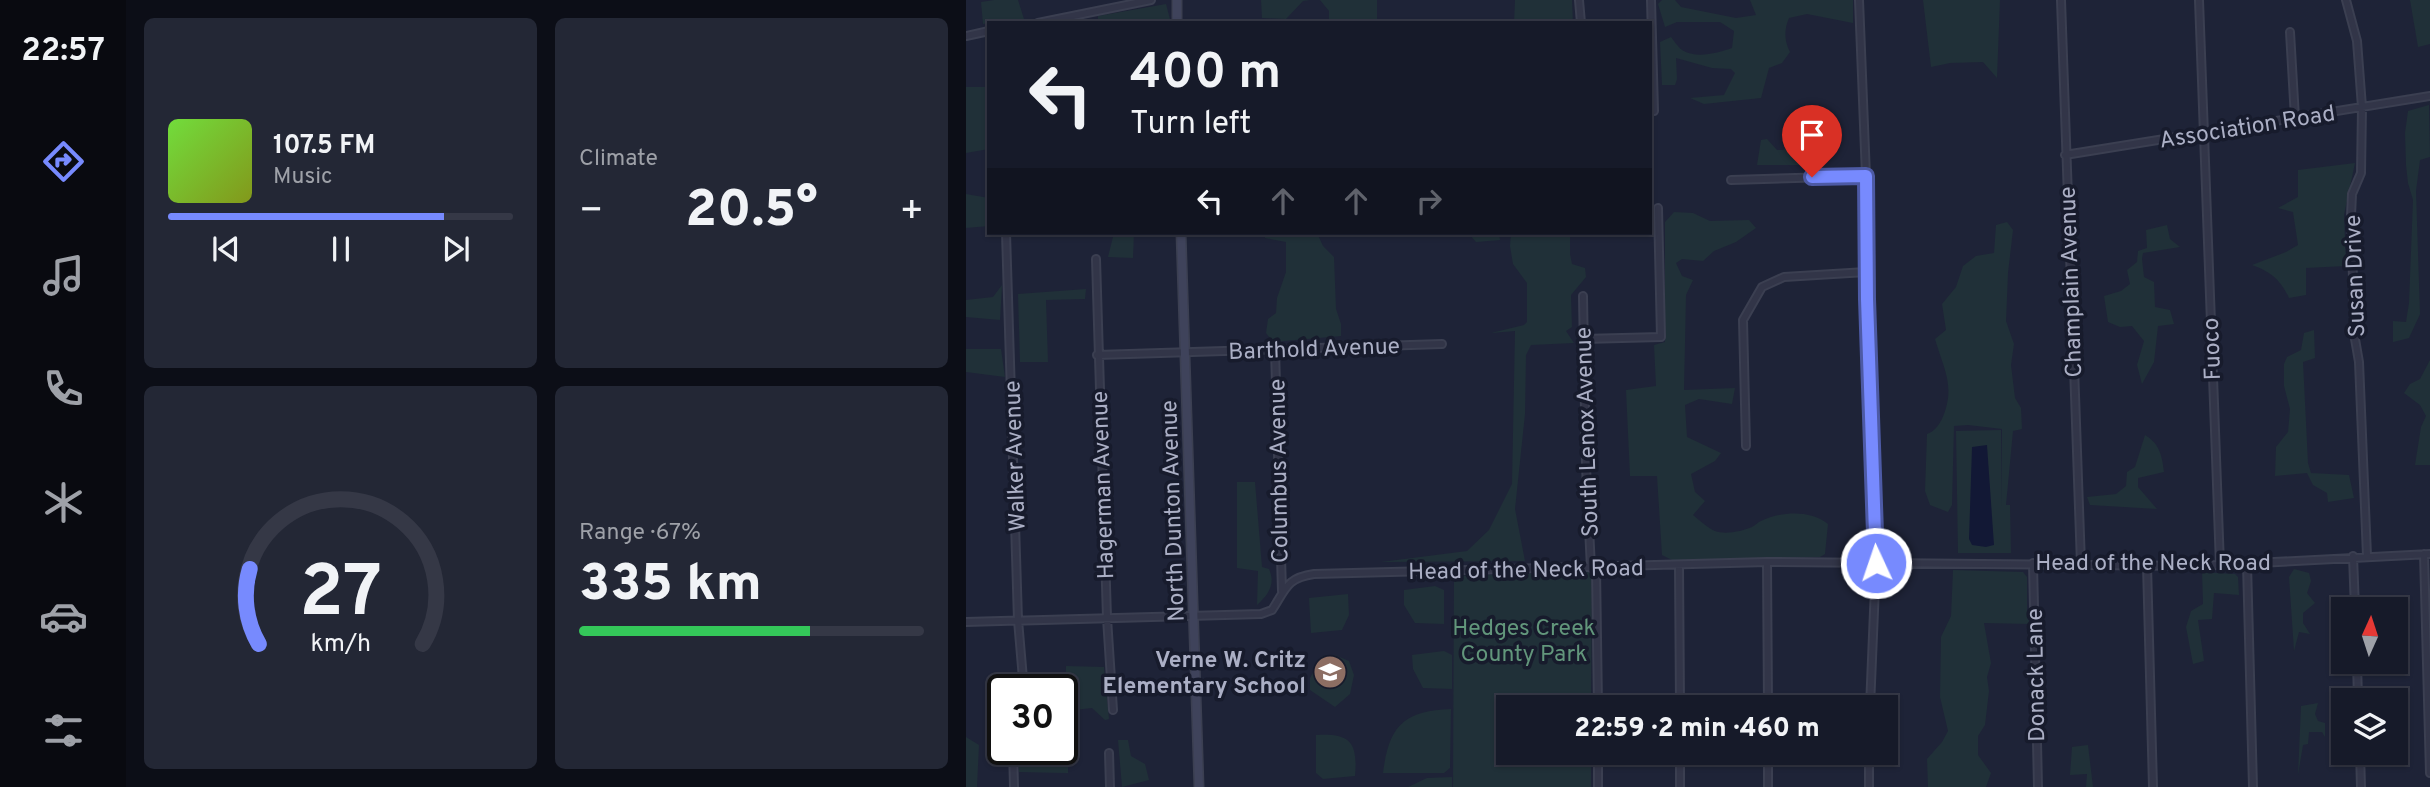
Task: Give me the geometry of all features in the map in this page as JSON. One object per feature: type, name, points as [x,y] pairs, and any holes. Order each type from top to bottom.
[{"type":"street","points":[[1048,21],[1151,0]]},
{"type":"street","points":[[1177,0],[1177,21]]},
{"type":"street","points":[[1579,0],[1581,21]]},
{"type":"street","points":[[1651,0],[1651,21]]},
{"type":"street","points":[[1859,0],[1876,563],[1870,695]]},
{"type":"street","name":"Champlain Avenue","points":[[2061,0],[2081,564]]},
{"type":"street","name":"Fuoco","points":[[2199,0],[2220,565]]},
{"type":"street","name":"Susan Drive","points":[[2346,0],[2357,41],[2362,107],[2361,173],[2352,194],[2351,216],[2355,339],[2360,362],[2367,555]]},
{"type":"street","points":[[966,36],[987,32]]},
{"type":"street","points":[[2290,33],[2295,118]]},
{"type":"street","points":[[1652,88],[1654,111]]},
{"type":"street","name":"Association Road","points":[[2065,156],[2430,96]]},
{"type":"street","points":[[1731,180],[1866,176]]},
{"type":"street","points":[[1583,340],[1661,337],[1658,208]]},
{"type":"street","name":"Walker Avenue","points":[[1006,235],[1018,620],[1023,674]]},
{"type":"street","name":"North Dunton Avenue","points":[[1181,235],[1199,787]]},
{"type":"street","name":"Hagerman Avenue","points":[[1096,259],[1097,355],[1113,710]]},
{"type":"street","points":[[1746,446],[1743,320],[1762,287],[1784,277],[1866,272]]},
{"type":"street","name":"South Lenox Avenue","points":[[1583,296],[1598,695]]},
{"type":"street","name":"Barthold Avenue","points":[[1097,355],[1442,344]]},
{"type":"street","name":"Columbus Avenue","points":[[1275,350],[1282,592]]},
{"type":"street","points":[[2427,554],[2430,773]]},
{"type":"street","name":"Head of the Neck Road","points":[[966,622],[1261,614],[1272,610],[1290,581],[1314,574],[1767,562],[2220,565],[2367,555],[2427,554]]},
{"type":"street","points":[[2353,556],[2355,597]]},
{"type":"street","points":[[1767,562],[1768,695]]},
{"type":"street","name":"Donack Lane","points":[[2033,563],[2038,787]]},
{"type":"street","points":[[2247,564],[2253,787]]},
{"type":"street","points":[[1679,565],[1680,695]]},
{"type":"street","points":[[2147,565],[2153,787]]},
{"type":"street","points":[[1109,753],[1110,787]]},
{"type":"street","points":[[1013,765],[1014,787]]},
{"type":"street","points":[[1598,765],[1598,787]]},
{"type":"street","points":[[1680,765],[1680,787]]},
{"type":"street","points":[[1768,765],[1768,787]]},
{"type":"street","points":[[1869,787],[1870,765]]},
{"type":"street","points":[[2360,765],[2361,787]]},
{"type":"green space","points":[[1018,0],[1024,19],[987,21],[983,24],[981,2]]},
{"type":"green space","points":[[1261,0],[1310,0],[1303,1],[1286,19],[1262,18]]},
{"type":"green space","points":[[1320,0],[1377,0],[1377,21],[1329,21],[1329,11]]},
{"type":"green space","points":[[1515,0],[1572,0],[1573,21],[1514,21]]},
{"type":"green space","points":[[1662,0],[1675,0],[1681,7],[1736,18],[1756,15],[1750,0],[1853,0],[1853,23],[1807,14],[1789,18],[1785,35],[1790,52],[1782,63],[1769,68],[1761,98],[1704,104],[1690,98],[1724,95],[1735,73],[1731,69],[1712,68],[1676,58],[1675,85],[1662,85],[1660,42],[1671,37],[1688,53],[1707,54],[1732,48],[1734,31],[1720,22],[1677,22],[1665,27],[1658,4]]},
{"type":"green space","points":[[1923,0],[2000,0],[1997,78],[1983,62],[1950,63],[1931,67]]},
{"type":"green space","points":[[2410,0],[2430,0],[2430,44],[2418,47]]},
{"type":"green space","points":[[1166,4],[1170,21],[1098,21],[1098,16]]},
{"type":"green space","points":[[966,87],[987,87],[987,149],[966,153]]},
{"type":"green space","points":[[2429,105],[2430,157],[2420,160],[2416,191],[2420,314],[2409,338],[2393,342],[2393,321],[2406,322],[2409,303],[2413,200],[2406,165],[2405,133],[2408,111]]},
{"type":"green space","points":[[1767,139],[1777,150],[1783,150],[1792,143],[1800,156],[1811,165],[1757,165],[1761,140]]},
{"type":"green space","points":[[2355,163],[2344,215],[2346,266],[2306,268],[2306,295],[2289,298],[2274,277],[2252,265],[2298,245],[2293,212],[2278,208],[2298,197],[2298,170]]},
{"type":"green space","points":[[966,194],[987,198],[987,226],[966,228]]},
{"type":"green space","points":[[1674,212],[1693,213],[1710,221],[1749,220],[1756,228],[1736,242],[1714,251],[1703,261],[1682,259],[1676,263],[1682,276],[1693,280],[1686,295],[1684,390],[1735,388],[1732,404],[1699,399],[1685,405],[1687,437],[1721,453],[1715,461],[1691,474],[1695,492],[1705,501],[1693,515],[1712,530],[1724,533],[1748,528],[1778,515],[1813,516],[1828,524],[1825,554],[1820,557],[1674,561],[1662,555],[1657,476],[1630,476],[1626,390],[1656,386],[1654,345],[1665,342],[1665,222]]},
{"type":"green space","points":[[2007,222],[2013,230],[2006,321],[2014,344],[2011,365],[2015,398],[2021,408],[2022,429],[2013,431],[2006,505],[2010,505],[2011,553],[1958,553],[1956,431],[2001,430],[2001,506],[2002,429],[1954,426],[1952,505],[1948,512],[1930,505],[1925,491],[1927,434],[1936,428],[1942,419],[1948,397],[1947,379],[1935,339],[1946,330],[1942,304],[1956,287],[1963,266],[1976,256],[1994,253],[1996,225]]},
{"type":"green space","points":[[2167,225],[2170,239],[2180,247],[2143,253],[2142,259],[2144,277],[2154,282],[2155,307],[2170,310],[2174,324],[2158,326],[2154,362],[2142,384],[2137,365],[2144,341],[2132,326],[2120,327],[2108,322],[2104,296],[2121,291],[2130,284],[2127,270],[2137,262],[2138,251],[2147,248],[2146,230]]},
{"type":"green space","points":[[1114,235],[1134,235],[1133,258],[1108,257]]},
{"type":"green space","points":[[1264,235],[1318,235],[1323,246],[1334,257],[1336,309],[1341,324],[1341,336],[1273,342],[1266,333],[1268,319],[1276,313],[1277,298],[1286,272],[1286,242],[1265,238]]},
{"type":"green space","points":[[1470,235],[1499,235],[1500,240],[1476,242]]},
{"type":"green space","points":[[1511,235],[1570,235],[1572,264],[1585,268],[1586,277],[1571,295],[1572,327],[1566,331],[1574,343],[1531,345],[1526,355],[1525,414],[1515,509],[1525,561],[1381,562],[1467,551],[1489,530],[1512,484],[1515,331],[1491,333],[1527,322],[1527,283],[1513,264]]},
{"type":"green space","points":[[1002,285],[1000,320],[966,317],[966,300],[993,297]]},
{"type":"green space","points":[[1086,289],[1085,299],[1046,300],[1048,362],[1020,362],[1018,294]]},
{"type":"green space","points":[[2314,330],[2315,358],[2303,362],[2308,463],[2311,473],[2349,475],[2354,498],[2328,502],[2327,493],[2313,485],[2307,473],[2275,476],[2276,447],[2288,432],[2290,409],[2284,386],[2284,364],[2287,357],[2301,350],[2304,333]]},
{"type":"green space","points":[[966,349],[1001,349],[1005,377],[966,372]]},
{"type":"green space","points":[[2430,360],[2430,465],[2415,465],[2421,427],[2426,416],[2420,405],[2404,393],[2410,384],[2420,379]]},
{"type":"green space","points":[[2145,435],[2154,442],[2159,451],[2164,472],[2138,478],[2138,487],[2157,509],[2090,505],[2087,497],[2116,494],[2126,486],[2127,472],[2135,467]]},
{"type":"green space","points":[[1237,482],[1255,482],[1262,567],[1269,569],[1272,580],[1270,589],[1257,605],[1258,571],[1237,568]]},
{"type":"green space","points":[[2294,569],[2309,573],[2311,581],[2307,593],[2315,603],[2303,613],[2303,623],[2310,634],[2299,632],[2294,651],[2289,577]]},
{"type":"green space","points":[[1953,570],[2023,572],[2027,577],[2030,624],[1984,623],[1991,663],[1987,677],[1989,691],[1985,725],[1978,736],[1978,755],[1991,773],[1986,787],[1928,787],[1927,759],[1948,731],[1940,697],[1941,637],[1951,616]]},
{"type":"green space","name":"Hedges Creek County Park","points":[[1592,572],[1591,695],[1496,695],[1496,765],[1591,765],[1591,787],[1453,787],[1454,576]]},
{"type":"green space","points":[[2202,572],[2235,574],[2238,577],[2239,595],[2214,593],[2212,619],[2198,620],[2204,661],[2193,664],[2186,627],[2191,611],[2203,604]]},
{"type":"green space","points":[[1435,586],[1444,590],[1444,624],[1415,623],[1404,605],[1404,590]]},
{"type":"green space","points":[[1348,594],[1349,615],[1342,630],[1311,633],[1309,598]]},
{"type":"green space","points":[[1444,651],[1452,655],[1452,689],[1423,688],[1413,669],[1412,655]]},
{"type":"green space","points":[[1335,655],[1349,661],[1354,675],[1350,694],[1335,707],[1310,690],[1310,678],[1322,656]]},
{"type":"green space","points":[[1066,666],[1104,667],[1109,719],[1105,720],[1092,708],[1078,710],[1078,674],[1066,674]]},
{"type":"green space","points":[[2318,703],[2315,714],[2318,721],[2325,723],[2325,737],[2322,732],[2309,732],[2308,744],[2303,745],[2298,775],[2301,706]]},
{"type":"green space","points":[[1451,709],[1450,768],[1444,773],[1383,773],[1389,743],[1401,724],[1421,713]]},
{"type":"green space","points":[[1316,735],[1337,736],[1349,742],[1355,755],[1355,776],[1323,779],[1316,773]]},
{"type":"green space","points":[[966,737],[979,745],[977,787],[966,787]]},
{"type":"green space","points":[[1118,740],[1128,740],[1131,756],[1145,764],[1149,780],[1122,787]]},
{"type":"green space","points":[[2088,745],[2093,787],[2086,787],[2087,774],[2070,775],[2072,747]]},
{"type":"green space","points":[[1019,765],[1068,765],[1068,773],[1019,772]]},
{"type":"green space","points":[[1452,777],[1452,787],[1408,787],[1427,778]]},
{"type":"water","points":[[1987,445],[1994,545],[1986,547],[1972,545],[1969,539],[1972,447]]},
{"type":"place","name":"Verne W. Critz Elementary School","points":[[1330,672]]},
{"type":"route","points":[[1812,177],[1866,176],[1867,299],[1876,563]]}]
